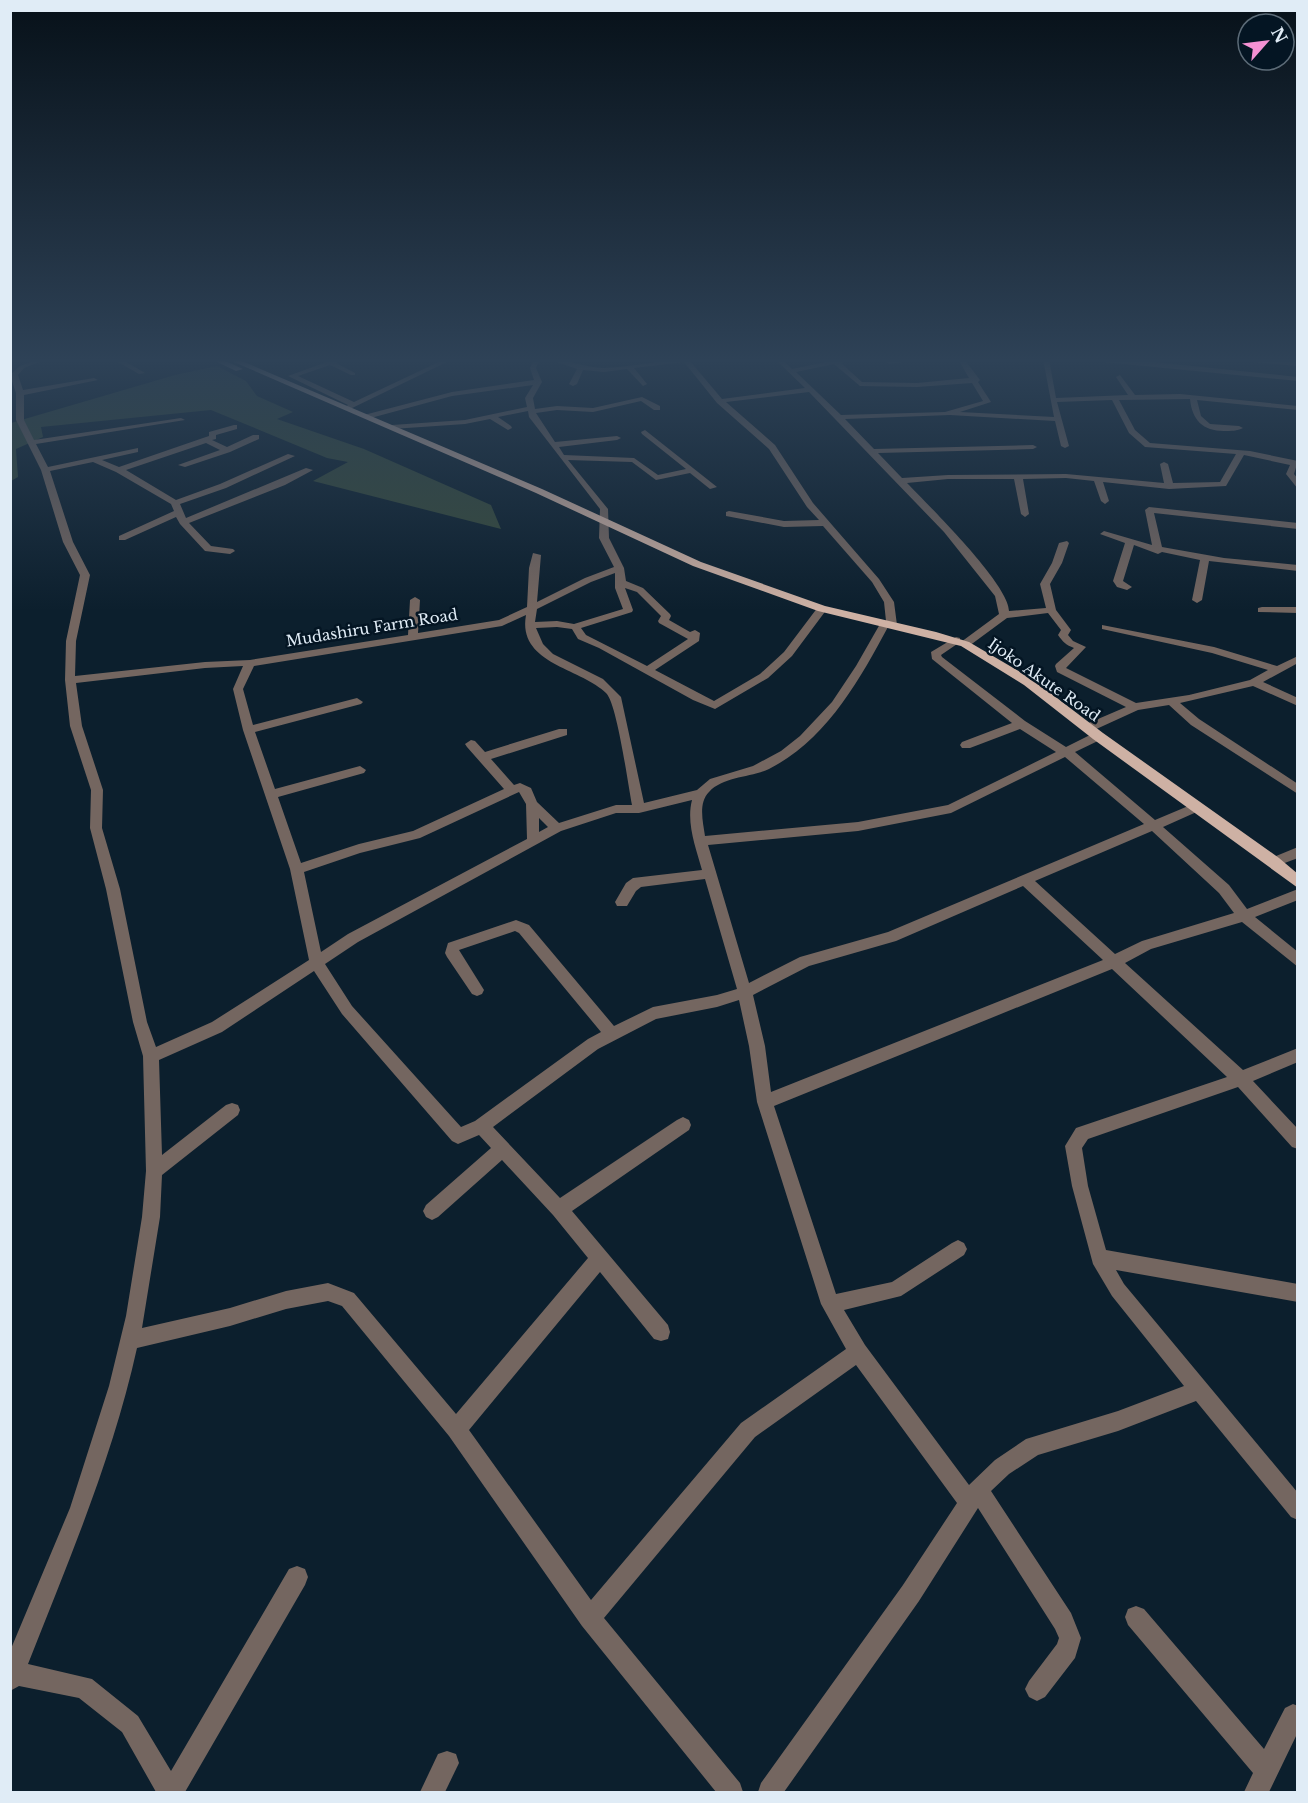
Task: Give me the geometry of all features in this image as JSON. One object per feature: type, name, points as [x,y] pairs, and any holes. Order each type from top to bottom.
[{"type":"main road","name":"Ijoko Akute Road","points":[[414,443],[533,498],[604,523]]},
{"type":"main road","name":"Ijoko Akute Road","points":[[429,443],[697,564],[822,609],[961,642],[1028,682],[1093,732],[1274,862],[1298,883]]},
{"type":"street","points":[[30,443],[45,470],[68,542],[85,575],[71,641],[70,680],[76,726],[97,790],[96,828],[114,889],[140,1023],[151,1056],[154,1171],[151,1218],[119,1386],[80,1508],[12,1677],[84,1687],[130,1724],[171,1792],[297,1577]]},
{"type":"street","points":[[119,470],[197,443]]},
{"type":"street","points":[[213,443],[227,450]]},
{"type":"street","points":[[182,465],[242,443]]},
{"type":"street","points":[[530,625],[557,624],[575,627],[628,610],[620,588],[619,568],[604,538],[604,509],[554,445],[571,443]]},
{"type":"street","points":[[659,443],[713,487]]},
{"type":"street","points":[[151,1056],[217,1027],[316,961],[414,903],[488,866],[556,828],[616,809],[639,809],[700,793],[711,782],[764,767],[806,739],[821,724],[852,681],[888,624],[889,602],[876,581],[825,523],[768,443]]},
{"type":"street","points":[[864,443],[966,551],[1000,595],[1004,615]]},
{"type":"street","points":[[1145,443],[1148,446],[1240,453],[1296,464],[1290,474],[1298,487]]},
{"type":"street","points":[[871,451],[1033,447]]},
{"type":"street","points":[[45,470],[135,450]]},
{"type":"street","points":[[899,481],[948,477],[1066,476],[1169,486],[1222,484],[1240,453]]},
{"type":"street","points":[[122,538],[177,508],[291,456]]},
{"type":"street","points":[[562,457],[634,460],[656,478],[692,470]]},
{"type":"street","points":[[94,459],[119,470],[177,508],[183,522],[208,549],[230,550]]},
{"type":"street","points":[[1164,464],[1169,486]]},
{"type":"street","points":[[183,522],[309,470]]},
{"type":"street","points":[[1018,477],[1025,514]]},
{"type":"street","points":[[1098,480],[1105,501]]},
{"type":"street","points":[[1158,551],[1149,510],[1298,526]]},
{"type":"street","points":[[729,514],[784,524],[825,523]]},
{"type":"street","points":[[1104,534],[1158,551],[1205,560],[1298,568]]},
{"type":"street","points":[[1128,587],[1120,585],[1118,581],[1130,542]]},
{"type":"street","points":[[1064,543],[1058,562],[1046,584],[1051,610],[1066,630],[1063,635],[1069,643],[1081,647],[1060,666],[1061,670],[1135,707]]},
{"type":"street","points":[[536,555],[532,574],[530,625],[534,640],[555,661],[605,684],[616,697],[639,809]]},
{"type":"street","points":[[1197,600],[1205,560]]},
{"type":"street","name":"Mudashiru Farm Road","points":[[70,680],[111,677],[210,663],[250,663],[413,635],[502,623],[588,580],[619,568]]},
{"type":"street","points":[[621,583],[640,590],[666,616],[663,621],[695,635],[647,670]]},
{"type":"street","points":[[413,635],[415,600]]},
{"type":"street","points":[[575,627],[582,637],[603,646],[697,698],[715,705],[764,676],[788,654],[822,609]]},
{"type":"street","points":[[1262,610],[1298,609]]},
{"type":"street","points":[[1051,610],[1004,615],[961,642],[935,654],[937,659],[1021,724],[1078,760],[1155,825],[1224,889],[1244,916],[1298,961]]},
{"type":"street","points":[[1106,627],[1214,650],[1279,670]]},
{"type":"street","points":[[700,841],[866,825],[936,813],[960,804],[1062,752],[1135,707],[1189,698],[1254,682],[1298,658]]},
{"type":"street","points":[[250,663],[238,688],[249,730],[297,869],[316,961],[324,978],[347,1010],[458,1136],[481,1126],[593,1044],[653,1012],[717,1001],[745,992],[805,961],[891,937],[1197,807]]},
{"type":"street","points":[[1254,682],[1298,703]]},
{"type":"street","points":[[1170,700],[1196,722],[1298,790]]},
{"type":"street","points":[[249,730],[357,702]]},
{"type":"street","points":[[966,744],[1021,724]]},
{"type":"street","points":[[483,758],[563,732]]},
{"type":"street","points":[[471,744],[512,790]]},
{"type":"street","points":[[272,794],[360,770]]},
{"type":"street","points":[[297,869],[360,849],[416,835],[512,790],[524,788],[532,804],[556,828]]},
{"type":"street","points":[[700,793],[696,818],[700,841],[745,992],[757,1046],[765,1102],[830,1304],[858,1352],[974,1496],[1063,1621],[1070,1638],[1067,1650],[1037,1689]]},
{"type":"street","points":[[532,804],[533,840]]},
{"type":"street","points":[[1274,862],[1298,852]]},
{"type":"street","points":[[622,902],[631,887],[638,882],[709,874]]},
{"type":"street","points":[[1024,879],[1241,1079],[1298,1141]]},
{"type":"street","points":[[765,1102],[1091,973],[1147,945],[1244,916],[1298,894]]},
{"type":"street","points":[[477,990],[452,953],[453,947],[516,925],[524,929],[612,1034]]},
{"type":"street","points":[[1298,1055],[1241,1079],[1082,1133],[1073,1146],[1080,1186],[1099,1258],[1118,1290],[1298,1510]]},
{"type":"street","points":[[154,1171],[232,1110]]},
{"type":"street","points":[[559,1209],[683,1125]]},
{"type":"street","points":[[481,1126],[559,1209],[661,1332]]},
{"type":"street","points":[[432,1211],[502,1149]]},
{"type":"street","points":[[830,1304],[895,1290],[958,1249]]},
{"type":"street","points":[[456,1429],[600,1258]]},
{"type":"street","points":[[1099,1258],[1298,1293]]},
{"type":"street","points":[[129,1340],[230,1317],[286,1300],[328,1292],[348,1299],[456,1429],[590,1618],[731,1792]]},
{"type":"street","points":[[590,1618],[748,1430],[858,1352]]},
{"type":"street","points":[[771,1792],[910,1593],[974,1496],[1002,1467],[1034,1446],[1118,1420],[1201,1389]]},
{"type":"street","points":[[1136,1617],[1267,1771]]},
{"type":"street","points":[[1256,1792],[1293,1716]]},
{"type":"street","points":[[432,1792],[447,1763]]},
{"type":"green space","points":[[11,443],[29,443],[16,449],[18,477],[11,481]]},
{"type":"green space","points":[[291,443],[347,443],[364,449],[491,505],[501,529],[313,481],[348,462],[327,458]]}]
